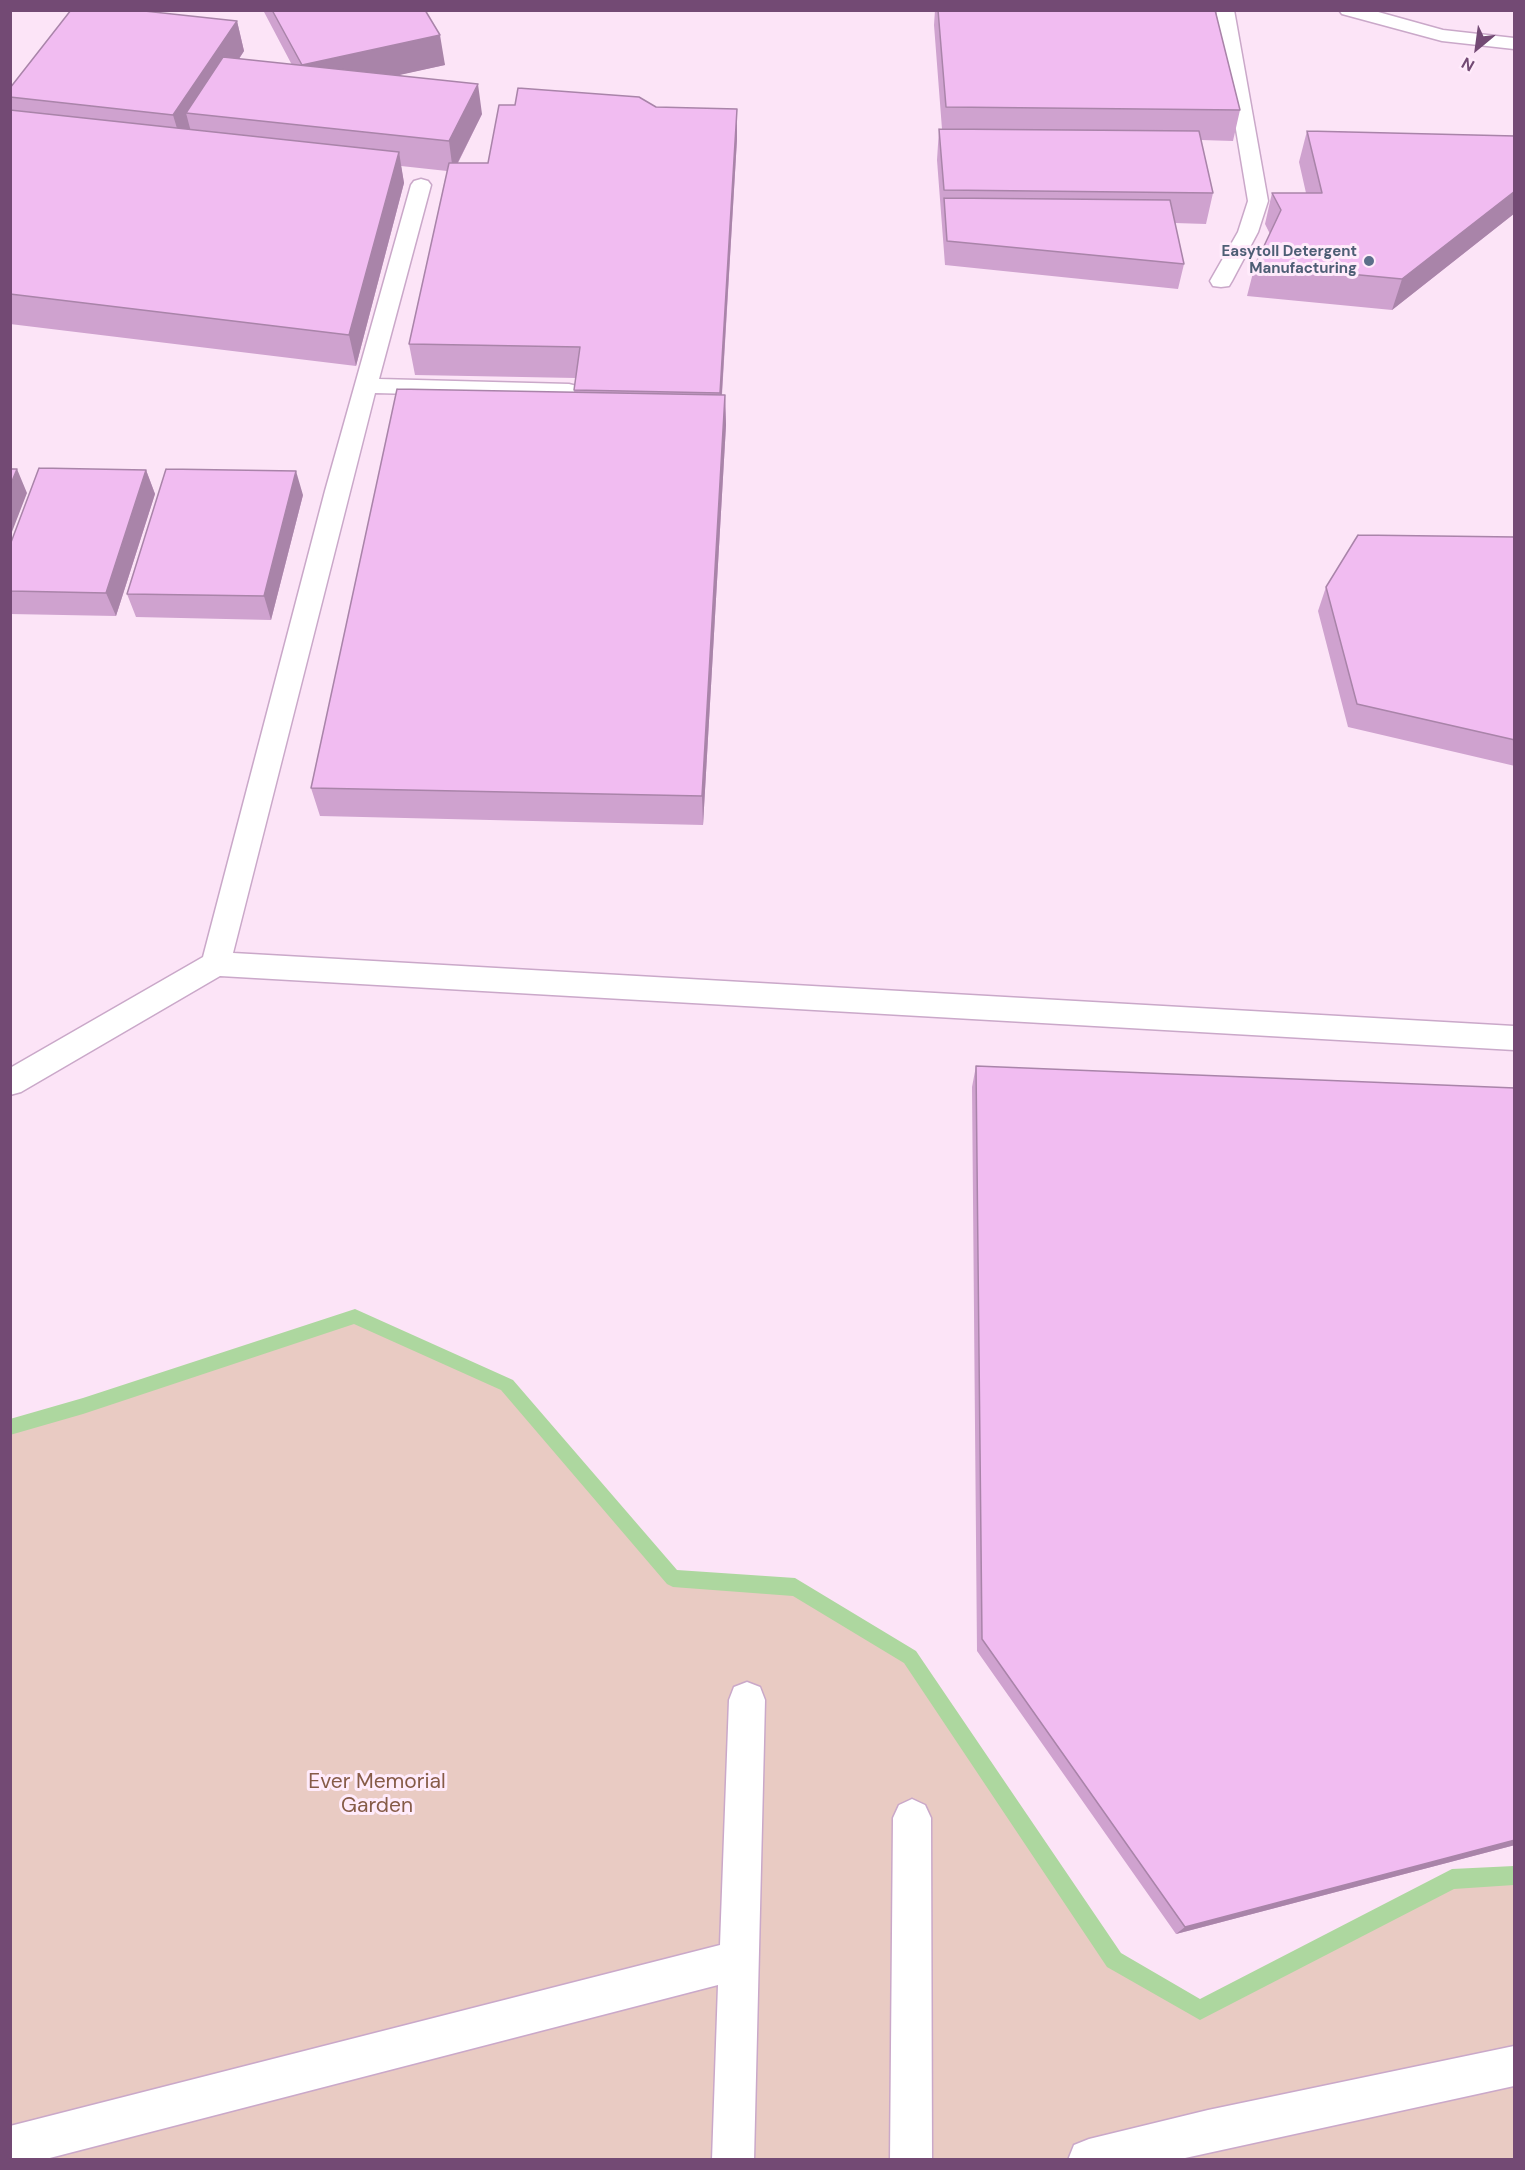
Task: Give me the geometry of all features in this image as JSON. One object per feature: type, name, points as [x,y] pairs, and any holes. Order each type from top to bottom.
[{"type":"lane","points":[[1221,281],[1248,232],[1258,201],[1225,10]]},
{"type":"lane","points":[[1348,10],[1442,35],[1515,44]]},
{"type":"lane","points":[[216,964],[366,386],[421,185]]},
{"type":"lane","points":[[366,386],[569,391]]},
{"type":"lane","points":[[10,1083],[216,964],[1515,1038]]},
{"type":"lane","points":[[733,2160],[737,1960],[747,1700]]},
{"type":"lane","points":[[911,2160],[912,1818]]},
{"type":"lane","points":[[10,2146],[737,1960]]},
{"type":"lane","points":[[1089,2160],[1208,2131],[1515,2066]]},
{"type":"green space","name":"Ever Memorial Garden","points":[[355,1316],[507,1385],[673,1578],[795,1587],[910,1657],[1114,1960],[1200,2010],[1452,1879],[1514,1876],[1514,2159],[11,2160],[11,1427],[83,1406]]},
{"type":"building","points":[[71,10],[135,10],[237,21],[173,115],[10,97],[10,88]]},
{"type":"building","points":[[272,10],[425,10],[440,35],[302,65]]},
{"type":"building","points":[[938,10],[1215,10],[1240,110],[946,107]]},
{"type":"building","points":[[223,57],[478,84],[449,141],[186,113]]},
{"type":"building","points":[[518,88],[639,97],[656,107],[737,109],[720,393],[574,390],[580,347],[409,344],[449,163],[488,163],[499,105],[515,105]]},
{"type":"building","points":[[10,110],[399,152],[349,335],[10,294]]},
{"type":"building","points":[[939,129],[1199,131],[1213,193],[944,190]]},
{"type":"building","points":[[1307,131],[1515,136],[1515,191],[1402,279],[1255,265],[1281,210],[1272,193],[1322,193]]},
{"type":"building","points":[[944,198],[1170,200],[1184,264],[947,241]]},
{"type":"building","points":[[397,389],[725,395],[702,796],[311,788]]},
{"type":"building","points":[[39,468],[146,470],[106,593],[10,591],[10,545]]},
{"type":"building","points":[[10,469],[17,469],[10,486]]},
{"type":"building","points":[[166,469],[296,471],[264,596],[127,594]]},
{"type":"building","points":[[1358,535],[1515,537],[1515,740],[1357,704],[1326,587]]},
{"type":"building","points":[[976,1066],[1515,1088],[1515,1840],[1185,1927],[982,1639]]},
{"type":"waterway","points":[[10,1427],[83,1406],[355,1316],[507,1385],[673,1578],[795,1587],[910,1657],[1114,1960],[1200,2010],[1452,1879],[1514,1876]]},
{"type":"place","name":"Easytoll Detergent Manufacturing","points":[[1369,261]]}]
